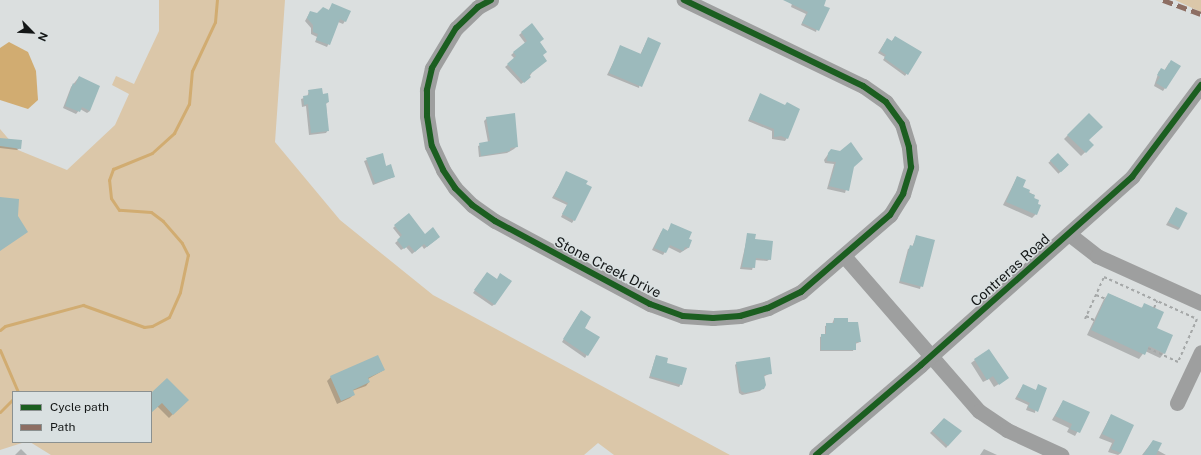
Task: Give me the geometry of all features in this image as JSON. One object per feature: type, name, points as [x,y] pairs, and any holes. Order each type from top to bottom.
[{"type":"street","name":"Stone Creek Drive","points":[[492,0],[478,7],[456,28],[432,68],[427,90],[427,116],[432,146],[447,176],[472,205],[495,221],[650,304],[683,316],[713,318],[740,316],[768,308],[801,292],[845,257],[890,215],[904,194],[910,167],[909,147],[902,124],[886,102],[863,86],[684,0]]},
{"type":"street","name":"Contreras Road","points":[[816,455],[930,357],[1132,177],[1201,85]]},
{"type":"street","points":[[1069,234],[1097,256],[1201,303]]},
{"type":"street","points":[[845,257],[930,357],[979,411],[1007,430],[1061,455]]},
{"type":"street","points":[[1177,403],[1201,352]]},
{"type":"path","points":[[1096,321],[1085,317],[1104,277],[1197,319],[1178,362],[1148,348]]},
{"type":"path","points":[[1096,295],[1106,299]]},
{"type":"path","points":[[1154,308],[1157,301]]},
{"type":"shaded area","points":[[159,0],[285,0],[275,142],[340,220],[433,295],[730,455],[614,455],[598,443],[584,455],[51,455],[32,443],[152,443],[152,391],[12,391],[12,443],[22,443],[0,450],[0,129],[18,150],[67,170],[115,125],[129,94],[112,85],[116,76],[134,84],[159,31]]},
{"type":"shaded area","points":[[1175,0],[1201,0],[1201,12]]},
{"type":"shaded area","points":[[9,42],[28,52],[36,71],[38,100],[28,109],[0,100],[0,48]]},
{"type":"building","points":[[783,0],[826,0],[824,6],[830,8],[819,31],[802,23],[808,12]]},
{"type":"building","points":[[332,3],[351,11],[346,22],[340,19],[330,45],[316,40],[318,34],[313,32],[313,25],[307,18],[310,11],[317,13],[323,7],[329,10]]},
{"type":"building","points":[[532,23],[544,39],[540,42],[547,52],[543,55],[547,61],[529,75],[531,77],[524,83],[507,64],[516,56],[513,52],[527,41],[521,32]]},
{"type":"building","points":[[895,36],[922,52],[908,75],[884,58],[886,55],[880,51],[887,38],[892,41]]},
{"type":"building","points":[[648,37],[661,43],[642,87],[609,73],[620,45],[641,54]]},
{"type":"building","points":[[1171,60],[1181,66],[1166,89],[1156,83],[1160,77],[1157,75],[1161,68],[1165,70]]},
{"type":"building","points":[[79,76],[100,86],[90,111],[82,107],[80,112],[65,106],[73,83],[75,85]]},
{"type":"building","points":[[322,88],[323,94],[328,93],[329,102],[326,103],[329,131],[311,133],[308,104],[304,105],[303,96],[309,95],[308,90]]},
{"type":"building","points":[[760,93],[785,105],[787,102],[800,109],[788,139],[781,136],[774,137],[774,129],[749,119]]},
{"type":"building","points":[[515,113],[518,147],[510,148],[510,151],[481,156],[479,143],[490,141],[486,117]]},
{"type":"building","points":[[1089,113],[1103,127],[1089,140],[1094,145],[1086,153],[1067,135]]},
{"type":"building","points":[[0,138],[22,140],[21,149],[0,146]]},
{"type":"building","points":[[851,142],[863,159],[854,167],[849,191],[829,186],[836,162],[827,161],[828,153],[831,149],[840,151]]},
{"type":"building","points":[[383,153],[386,166],[391,164],[395,177],[375,183],[366,158]]},
{"type":"building","points":[[1058,153],[1069,165],[1061,172],[1050,161]]},
{"type":"building","points":[[566,171],[588,181],[586,184],[592,187],[575,221],[562,214],[568,203],[554,196]]},
{"type":"building","points":[[1017,176],[1026,180],[1023,187],[1030,190],[1029,193],[1035,195],[1034,198],[1039,200],[1038,204],[1041,205],[1037,215],[1006,202]]},
{"type":"building","points":[[0,197],[19,199],[18,216],[28,232],[0,251]]},
{"type":"building","points":[[1176,207],[1188,213],[1180,228],[1168,222]]},
{"type":"building","points":[[409,213],[425,234],[433,227],[440,237],[427,247],[424,244],[415,252],[409,245],[404,249],[397,240],[402,235],[394,225]]},
{"type":"building","points":[[671,223],[692,232],[689,239],[692,240],[689,248],[685,247],[683,251],[670,245],[666,253],[654,248],[663,228],[668,231]]},
{"type":"building","points":[[747,233],[756,234],[755,239],[773,241],[771,260],[756,258],[755,268],[742,267]]},
{"type":"building","points":[[916,235],[935,240],[923,287],[900,281],[910,245],[913,246]]},
{"type":"building","points":[[487,272],[497,279],[500,273],[512,281],[495,305],[474,290]]},
{"type":"building","points":[[1108,293],[1142,308],[1144,303],[1164,312],[1157,328],[1173,335],[1165,354],[1149,346],[1145,355],[1091,330]]},
{"type":"building","points":[[581,310],[591,317],[585,328],[600,337],[588,356],[563,339]]},
{"type":"building","points":[[834,318],[848,318],[848,322],[858,322],[861,342],[856,342],[856,350],[821,350],[821,334],[826,334],[826,323],[834,323]]},
{"type":"building","points":[[989,349],[1009,378],[999,385],[993,376],[987,380],[974,359]]},
{"type":"building","points":[[378,355],[385,370],[368,378],[370,382],[353,390],[355,395],[341,401],[330,376]]},
{"type":"building","points":[[656,355],[668,358],[667,363],[687,368],[682,385],[650,376]]},
{"type":"building","points":[[770,357],[772,374],[764,375],[766,385],[764,389],[745,393],[741,391],[736,362]]},
{"type":"building","points":[[167,378],[189,400],[173,415],[162,403],[152,412],[152,392]]},
{"type":"building","points":[[1023,384],[1036,390],[1038,384],[1047,388],[1038,412],[1028,407],[1030,403],[1017,397]]},
{"type":"building","points":[[1063,400],[1090,412],[1080,433],[1070,429],[1072,424],[1055,416]]},
{"type":"building","points":[[1111,414],[1134,425],[1121,453],[1111,449],[1115,440],[1102,434]]},
{"type":"building","points":[[944,418],[962,431],[948,446],[932,431]]},
{"type":"building","points":[[1153,440],[1162,443],[1156,455],[1143,455]]},
{"type":"waterway","points":[[0,330],[5,326],[83,305],[144,327],[152,326],[169,317],[180,292],[188,255],[182,243],[163,221],[151,212],[119,210],[111,198],[109,180],[113,169],[152,153],[174,133],[189,104],[192,71],[215,22],[217,0]]},
{"type":"waterway","points":[[0,350],[18,391]]},
{"type":"waterway","points":[[0,412],[12,400]]},
{"type":"marked path","points":[[1163,0],[1201,14]]},
{"type":"cycle path","points":[[491,0],[478,7],[456,28],[432,68],[427,90],[427,116],[432,146],[443,170],[455,188],[472,205],[495,221],[650,304],[683,316],[713,318],[740,316],[768,308],[801,292],[890,215],[903,194],[911,167],[909,147],[902,124],[886,102],[863,86],[684,0]]},
{"type":"cycle path","points":[[816,455],[921,365],[1132,177],[1201,85]]}]
